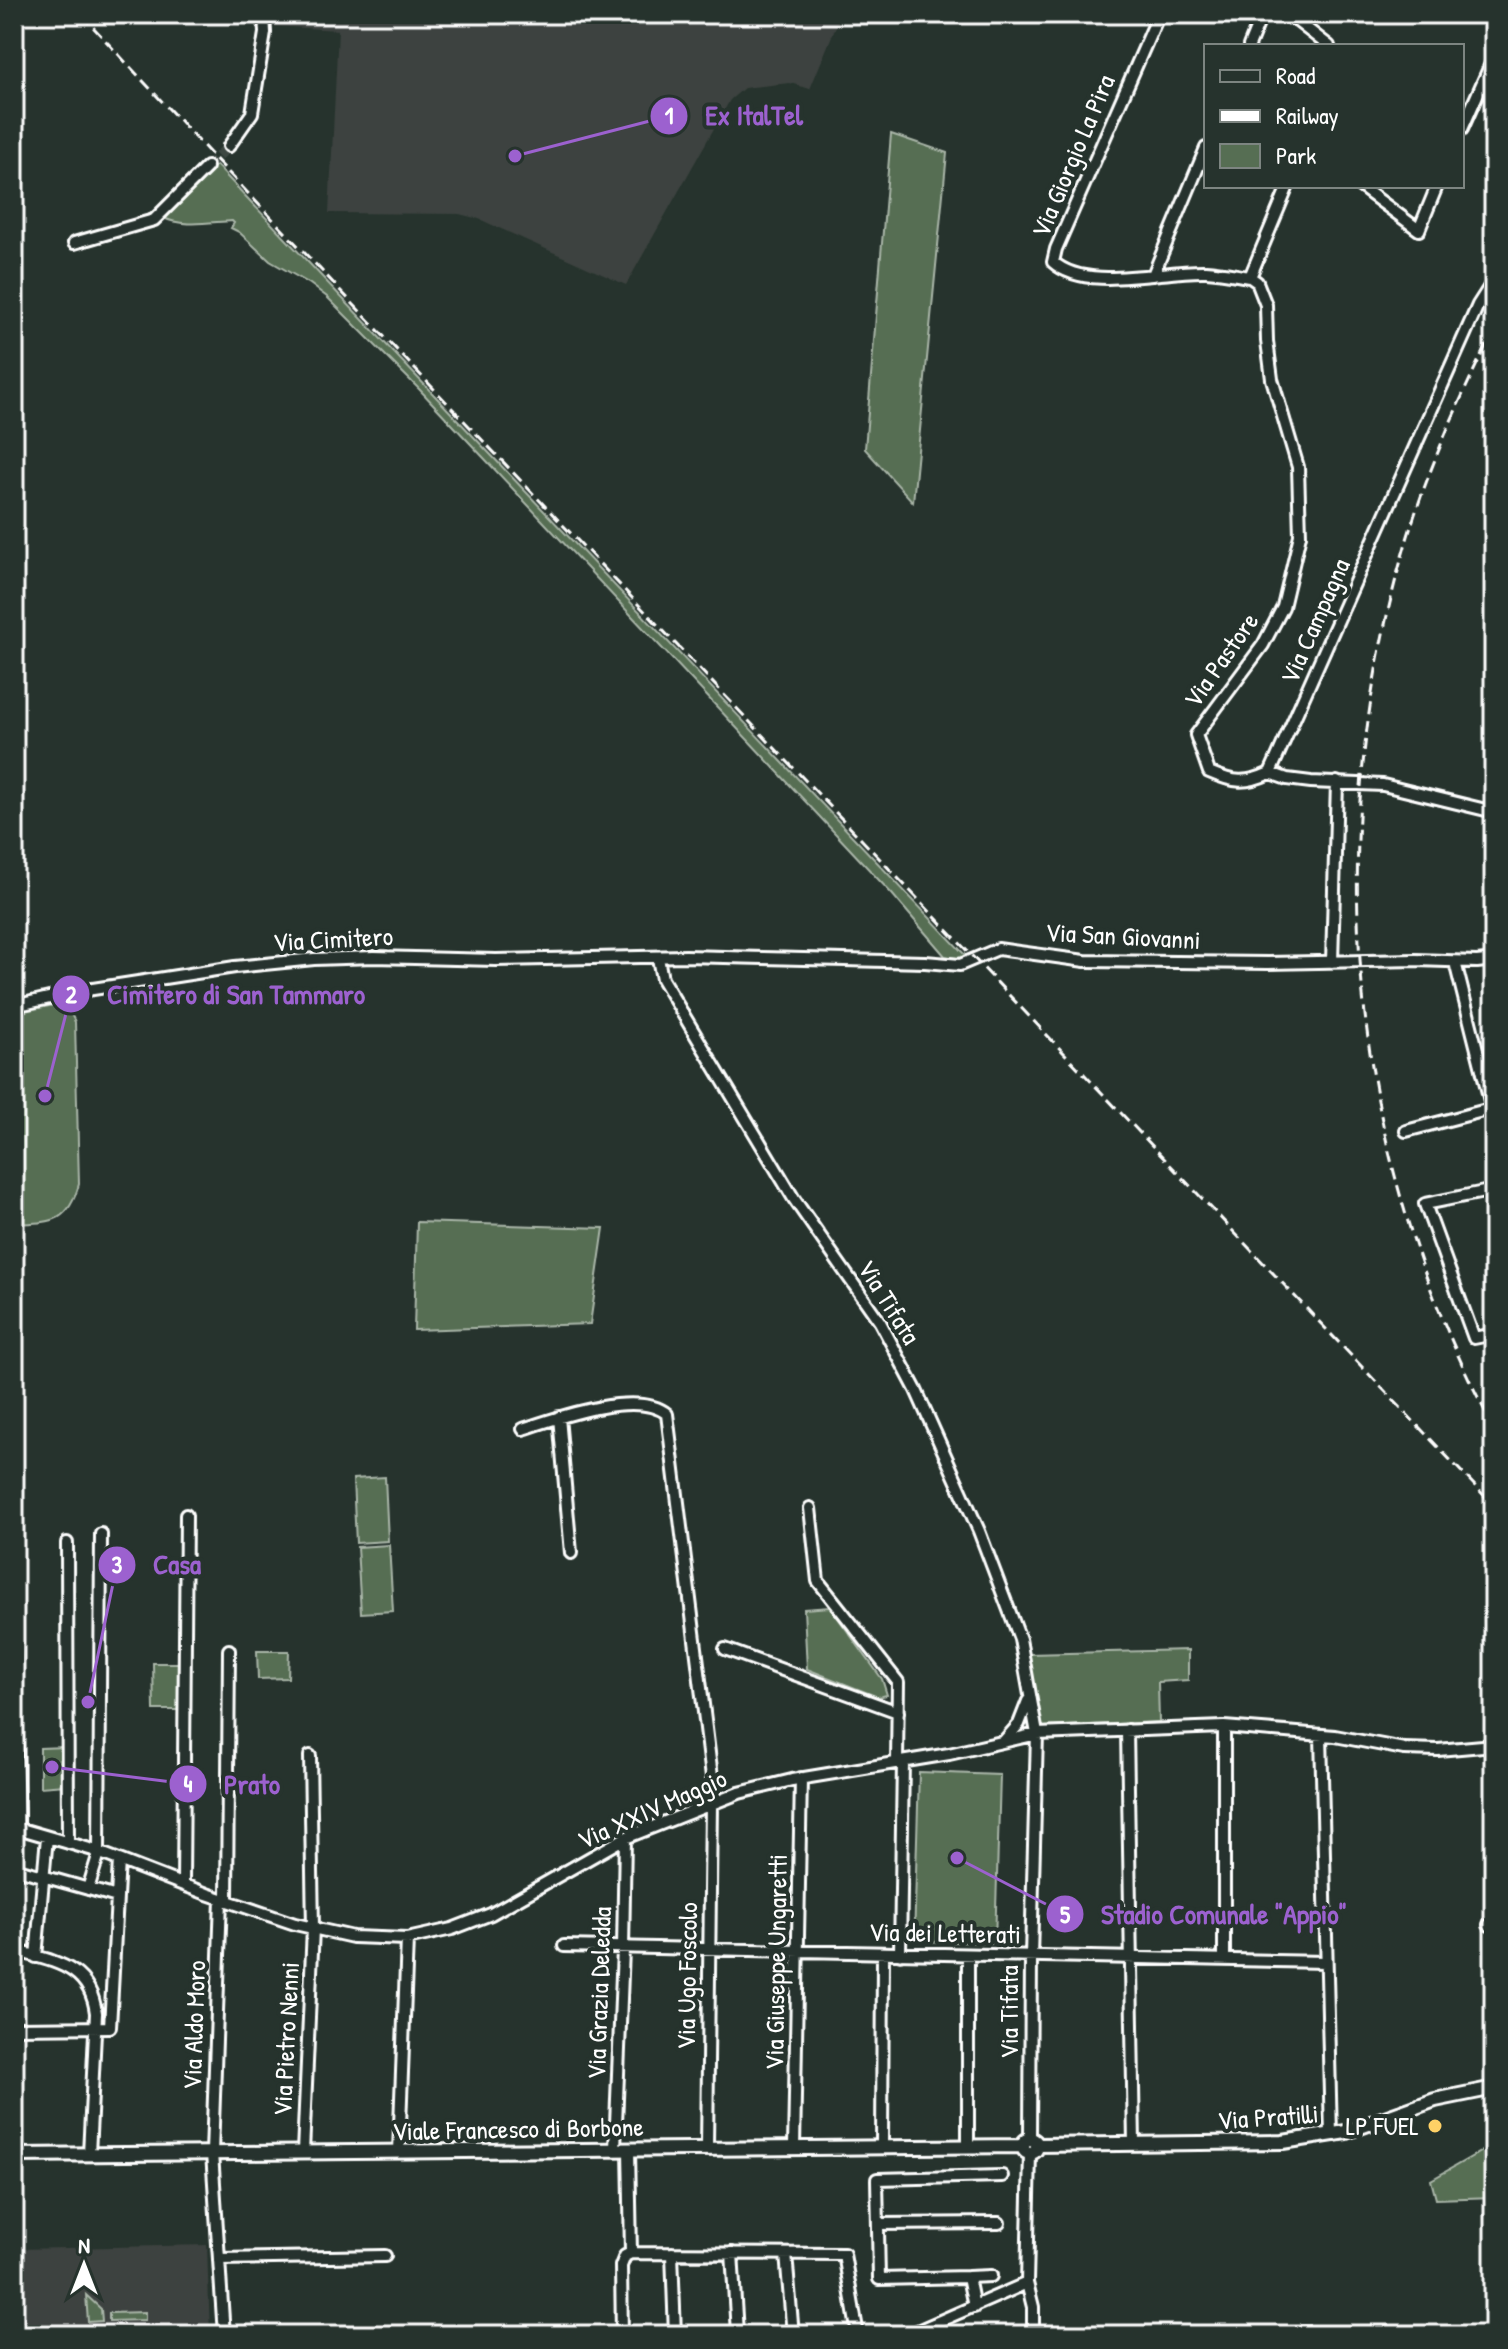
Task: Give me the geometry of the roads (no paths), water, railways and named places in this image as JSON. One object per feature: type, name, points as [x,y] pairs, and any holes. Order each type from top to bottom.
[{"type":"street","points":[[229,146],[252,113],[265,33],[264,14]]},
{"type":"street","name":"Via Giorgio La Pira","points":[[1159,14],[1053,262],[1060,269],[1092,277],[1121,278],[1205,271],[1250,277]]},
{"type":"street","points":[[1250,44],[1262,14]]},
{"type":"street","points":[[1288,14],[1326,44]]},
{"type":"street","points":[[1464,124],[1494,57]]},
{"type":"street","points":[[1153,275],[1204,153]]},
{"type":"street","points":[[74,243],[154,220],[207,167]]},
{"type":"street","points":[[1250,277],[1287,188]]},
{"type":"street","points":[[1363,188],[1419,230],[1436,188]]},
{"type":"street","name":"Via Pastore","points":[[1250,277],[1257,282],[1266,305],[1272,379],[1298,467],[1300,535],[1283,607],[1263,645],[1196,735],[1209,772],[1225,779],[1251,781],[1270,773]]},
{"type":"street","name":"Via Campagna","points":[[1270,773],[1478,305],[1494,280]]},
{"type":"street","points":[[1270,773],[1299,781],[1383,785],[1494,812]]},
{"type":"street","points":[[1332,962],[1337,782]]},
{"type":"street","name":"Via San Giovanni","points":[[658,958],[686,956],[960,965],[998,949],[1085,961],[1494,960]]},
{"type":"street","name":"Via Cimitero","points":[[14,1006],[80,991],[235,967],[314,959],[658,958]]},
{"type":"street","name":"Via Tifata","points":[[658,958],[662,979],[794,1199],[880,1322],[916,1390],[979,1531],[1020,1639],[1037,1734],[1027,2283],[1033,2307],[1033,2335]]},
{"type":"street","points":[[1406,1131],[1493,1111],[1455,962]]},
{"type":"street","points":[[1494,1190],[1425,1204],[1474,1338],[1494,1334]]},
{"type":"street","name":"Via Ugo Foscolo","points":[[559,1417],[599,1407],[631,1405],[650,1405],[667,1414],[713,1803],[707,2148]]},
{"type":"street","points":[[523,1429],[559,1417],[571,1553]]},
{"type":"street","points":[[810,1508],[818,1581],[898,1682],[900,1954]]},
{"type":"street","points":[[183,1885],[186,1515]]},
{"type":"street","points":[[88,1889],[99,1853],[101,1534]]},
{"type":"street","points":[[67,1543],[68,1843]]},
{"type":"street","points":[[14,1640],[16,1828]]},
{"type":"street","points":[[725,1649],[898,1712]]},
{"type":"street","name":"Via Aldo Moro","points":[[224,2335],[212,2153],[224,1900],[229,1650]]},
{"type":"street","points":[[1003,1743],[1019,1724],[1030,1695]]},
{"type":"street","points":[[1224,1727],[1224,1960]]},
{"type":"street","name":"Via XXIV Maggio","points":[[16,1828],[99,1853],[224,1900],[313,1928],[353,1937],[407,1939],[452,1929],[491,1914],[625,1838],[713,1803],[801,1778],[1003,1743],[1037,1734],[1224,1727],[1335,1736],[1404,1749],[1438,1750],[1494,1745]]},
{"type":"street","points":[[1127,1730],[1134,2144]]},
{"type":"street","points":[[1321,1735],[1331,2135]]},
{"type":"street","name":"Via Pietro Nenni","points":[[303,2152],[313,1928],[310,1756]]},
{"type":"street","name":"Via Giuseppe Ungaretti","points":[[794,2148],[801,1778]]},
{"type":"street","points":[[36,1957],[47,1837]]},
{"type":"street","name":"Via Grazia Deledda","points":[[615,2149],[625,1838]]},
{"type":"street","points":[[14,2028],[110,2027],[119,1860]]},
{"type":"street","points":[[14,1868],[117,1897]]},
{"type":"street","points":[[399,2152],[407,1939]]},
{"type":"street","name":"Via dei Letterati","points":[[564,1946],[1326,1962]]},
{"type":"street","points":[[14,1950],[64,1966],[79,1974],[89,1985],[94,1999],[96,2027],[89,2154]]},
{"type":"street","points":[[882,2147],[883,1954]]},
{"type":"street","points":[[968,1955],[968,2146]]},
{"type":"street","name":"Via Pratilli","points":[[1030,2146],[1283,2142],[1346,2132],[1435,2100],[1494,2088]]},
{"type":"street","name":"Viale Francesco di Borbone","points":[[14,2155],[1030,2146]]},
{"type":"street","points":[[629,2149],[631,2253]]},
{"type":"street","points":[[991,2276],[879,2279],[877,2179],[1002,2176]]},
{"type":"street","points":[[878,2224],[999,2223]]},
{"type":"street","points":[[622,2335],[621,2266],[625,2256],[631,2253],[844,2254],[858,2335]]},
{"type":"street","points":[[672,2253],[675,2335]]},
{"type":"street","points":[[732,2253],[737,2333]]},
{"type":"street","points":[[786,2254],[793,2335]]},
{"type":"street","points":[[219,2259],[385,2256]]},
{"type":"street","points":[[968,2277],[974,2307]]},
{"type":"street","points":[[908,2335],[1027,2283]]},
{"type":"tunnel","points":[[207,167],[229,146]]},
{"type":"railway","points":[[81,14],[1494,1506]]},
{"type":"railway","points":[[1494,329],[1447,431],[1408,536],[1380,648],[1363,762],[1357,876],[1362,991],[1379,1104],[1406,1215],[1444,1324],[1494,1428]]},
{"type":"place","name":"Ex ItalTel","points":[[515,156]]},
{"type":"place","name":"Cimitero di San Tammaro","points":[[45,1096]]},
{"type":"place","name":"Casa","points":[[88,1702]]},
{"type":"place","name":"Prato","points":[[52,1767]]},
{"type":"place","name":"Stadio Comunale \"Appio\"","points":[[957,1858]]},
{"type":"place","name":"LP FUEL","points":[[1435,2126]]}]
